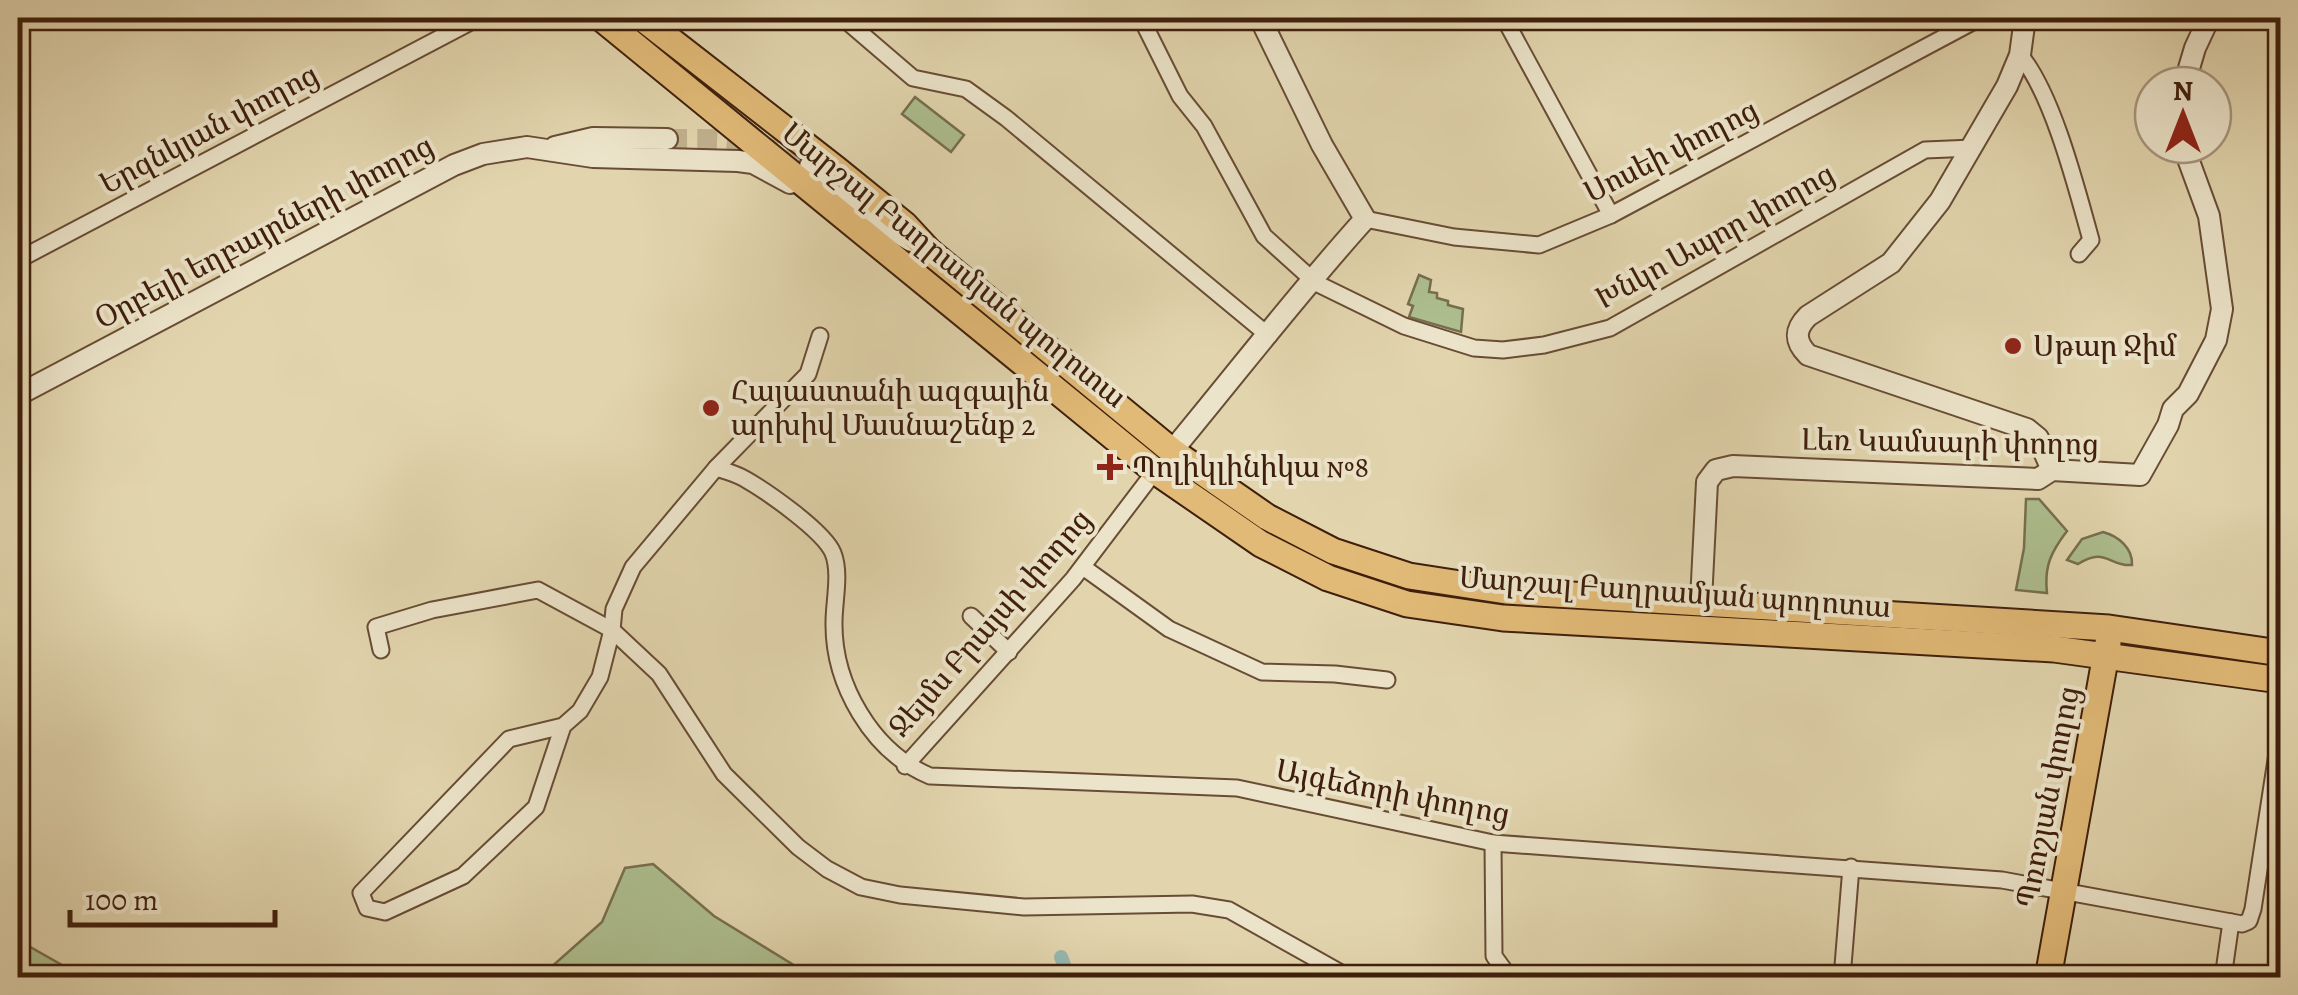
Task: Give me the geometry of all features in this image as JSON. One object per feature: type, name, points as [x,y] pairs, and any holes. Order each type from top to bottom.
[{"type":"main road","name":"Մարշալ Բաղրամյան պողոտա","points":[[600,18],[1155,471],[1261,544],[1328,578],[1407,604],[1502,618],[2054,649],[2280,680]]},
{"type":"main road","name":"Մարշալ Բաղրամյան պողոտա","points":[[642,18],[878,203],[930,252],[1172,451],[1267,516],[1333,550],[1408,576],[1506,591],[2109,628],[2280,652]]},
{"type":"main road","name":"Պռոշյան փողոց","points":[[2045,978],[2109,628]]},
{"type":"street","name":"Երզնկյան փողոց","points":[[18,260],[478,18]]},
{"type":"street","points":[[843,18],[913,78],[966,89],[1006,118],[1269,336]]},
{"type":"street","name":"Խնկո Ապոր փողոց","points":[[1142,18],[1180,96],[1204,126],[1264,236],[1312,278],[1404,326],[1474,348],[1544,346],[1610,328],[1925,150],[1974,148]]},
{"type":"street","points":[[1172,451],[1269,336],[1312,278],[1365,219],[1322,145],[1260,18]]},
{"type":"street","points":[[1504,18],[1611,214]]},
{"type":"street","name":"Սոսեի փողոց","points":[[1365,219],[1454,237],[1538,245],[1611,214],[1980,18]]},
{"type":"street","points":[[2025,18],[2020,55],[1995,110],[1940,201],[1890,263],[1799,325],[1800,346],[1808,355],[2027,429],[2038,438],[2052,470]]},
{"type":"street","points":[[2190,65],[2209,18]]},
{"type":"street","points":[[2020,55],[2048,108],[2077,190],[2091,240],[2079,254]]},
{"type":"street","name":"Օրբելի եղբայրների փողոց","points":[[546,149],[593,138],[667,138]]},
{"type":"street","name":"Օրբելի եղբայրների փողոց","points":[[18,395],[454,165],[510,148],[546,149],[593,158],[753,163],[780,176],[858,229]]},
{"type":"street","name":"Լեռ Կամսարի փողոց","points":[[1702,601],[1708,482],[1716,470],[1733,466],[2038,479],[2052,470],[2140,475],[2168,425],[2172,409],[2188,394],[2216,340],[2222,309],[2209,216],[2191,165]]},
{"type":"street","points":[[810,166],[889,228],[930,252]]},
{"type":"street","points":[[563,726],[536,807],[463,876],[384,912],[367,908],[361,893],[509,739],[563,726],[580,712],[600,677],[614,609],[633,567],[716,468],[808,374],[820,336]]},
{"type":"street","points":[[716,468],[744,478],[819,534],[833,553],[838,663],[859,712],[878,739],[905,766]]},
{"type":"street","name":"Ջեյմս Բրայսի փողոց","points":[[905,766],[1083,567],[1155,471]]},
{"type":"street","points":[[1083,567],[1169,629],[1262,672],[1387,680]]},
{"type":"street","points":[[380,650],[376,627],[432,610],[538,590],[612,630],[659,674],[724,774],[798,847],[826,869],[861,887],[900,895],[1024,907],[1192,904],[1229,910],[1350,978]]},
{"type":"street","points":[[971,616],[1009,652]]},
{"type":"street","name":"Այգեձորի փողոց","points":[[905,766],[930,776],[1237,788],[1493,844],[2002,880],[2242,924],[2249,921],[2280,734]]},
{"type":"street","points":[[1493,844],[1494,956],[1510,978]]},
{"type":"street","points":[[1842,978],[1851,867]]},
{"type":"street","points":[[2223,978],[2232,922]]},
{"type":"green space","points":[[915,97],[964,135],[951,152],[902,114]]},
{"type":"green space","points":[[1419,275],[1431,280],[1429,292],[1437,293],[1437,298],[1448,301],[1448,305],[1463,309],[1461,332],[1409,317],[1413,306],[1408,304]]},
{"type":"green space","points":[[2026,499],[2039,499],[2067,531],[2050,560],[2047,593],[2016,590],[2024,548]]},
{"type":"green space","points":[[2103,532],[2124,544],[2132,565],[2101,557],[2078,564],[2067,560],[2082,539]]},
{"type":"green space","points":[[653,864],[714,916],[810,975],[832,977],[540,977],[602,922],[625,868]]},
{"type":"green space","points":[[18,940],[83,977],[18,977]]},
{"type":"waterway","points":[[1061,957],[1069,978]]},
{"type":"tunnel","points":[[667,139],[756,144],[810,166]]},
{"type":"place","name":"Սթար Ջիմ","points":[[2013,346]]},
{"type":"place","name":"Հայաստանի ազգային արխիվ Մասնաշենք 2","points":[[711,408]]},
{"type":"place","name":"Պոլիկլինիկա №8","points":[[1110,467]]}]
